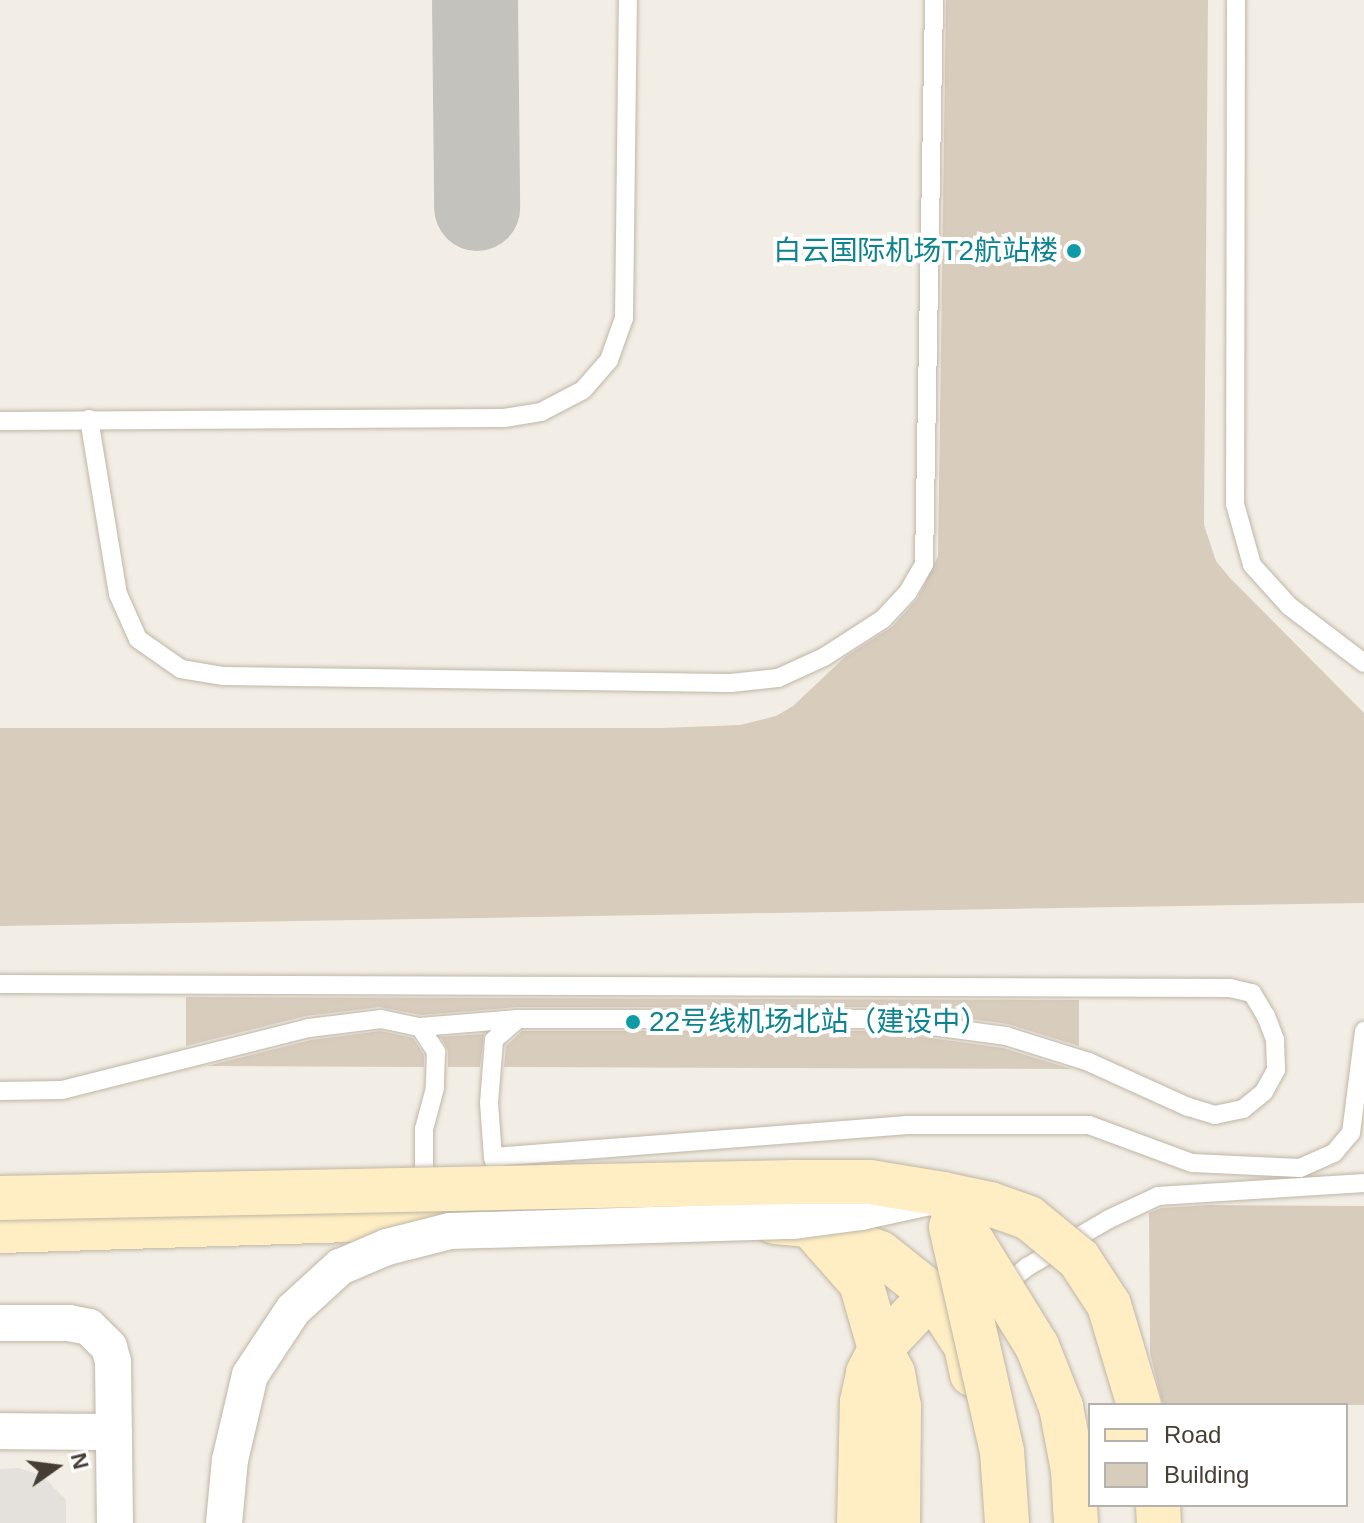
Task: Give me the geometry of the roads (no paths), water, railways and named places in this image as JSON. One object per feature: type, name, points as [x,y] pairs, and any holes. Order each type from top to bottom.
[{"type":"main road","points":[[0,1198],[795,1182],[870,1182],[943,1194],[990,1204],[1029,1218],[1079,1259],[1109,1305],[1138,1403]]},
{"type":"main road","points":[[943,1194],[1002,1451],[1007,1523]]},
{"type":"main road","points":[[943,1194],[1037,1346],[1061,1407],[1073,1470],[1076,1523]]},
{"type":"main road","points":[[0,1231],[508,1215],[681,1215],[809,1225],[880,1253],[932,1294],[966,1346],[983,1429],[990,1523]]},
{"type":"main road","points":[[809,1225],[861,1283],[880,1349],[893,1373],[899,1406],[898,1523]]},
{"type":"main road","points":[[859,1523],[862,1402],[868,1373],[880,1349],[932,1294]]},
{"type":"street","points":[[224,1523],[230,1460],[250,1375],[293,1310],[340,1267],[387,1247],[450,1231],[794,1221],[861,1212],[943,1194]]},
{"type":"street","points":[[0,1323],[69,1323],[99,1334],[109,1347],[113,1362],[115,1523]]},
{"type":"street","points":[[0,1431],[114,1432]]},
{"type":"lane","points":[[0,421],[504,418],[541,412],[583,390],[609,360],[624,318],[628,0]]},
{"type":"lane","points":[[89,419],[118,594],[138,639],[181,669],[223,676],[731,683],[778,678],[824,657],[883,619],[908,592],[924,564],[934,0]]},
{"type":"lane","points":[[1236,0],[1235,504],[1252,565],[1289,606],[1364,663]]},
{"type":"lane","points":[[0,984],[1230,988],[1252,993],[1266,1016],[1275,1040],[1276,1070],[1264,1092],[1243,1109],[1215,1115],[1188,1107],[1089,1062],[1006,1036],[880,1019],[518,1019],[420,1027],[381,1019],[309,1028],[62,1090],[0,1091]]},
{"type":"lane","points":[[508,1215],[493,1157],[489,1103],[494,1040],[518,1019]]},
{"type":"lane","points":[[420,1027],[436,1052],[435,1088],[424,1129],[424,1220]]},
{"type":"lane","points":[[493,1157],[905,1125],[1089,1125],[1192,1163],[1300,1168],[1334,1153],[1351,1133],[1364,1031]]},
{"type":"lane","points":[[966,1346],[985,1300],[1027,1267],[1109,1219],[1158,1196],[1364,1183]]},
{"type":"place","name":"白云国际机场T2航站楼","points":[[1074,251]]},
{"type":"place","name":"22号线机场北站（建设中）","points":[[633,1022]]}]
